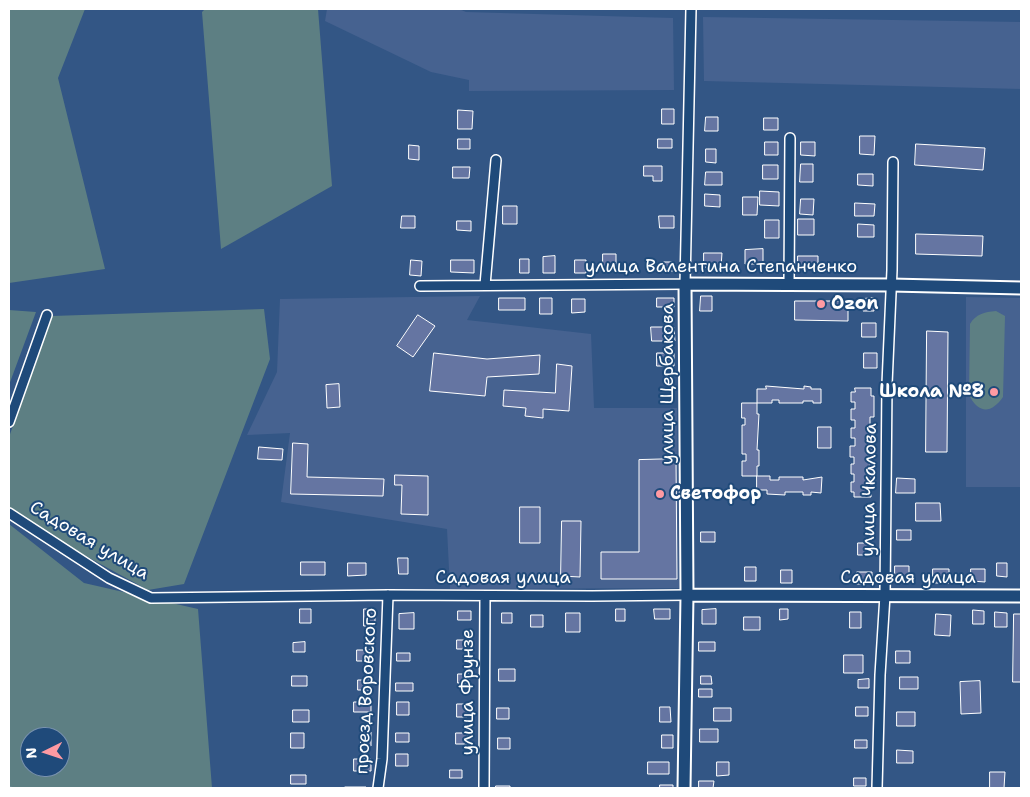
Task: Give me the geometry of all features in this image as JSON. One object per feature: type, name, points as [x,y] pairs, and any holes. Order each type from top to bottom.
[{"type":"street","name":"улица Щербакова","points":[[684,788],[687,595],[685,284],[691,9]]},
{"type":"street","points":[[789,284],[790,138]]},
{"type":"street","points":[[485,285],[496,160]]},
{"type":"street","name":"улица Чкалова","points":[[877,788],[880,675],[885,595],[887,384],[893,162]]},
{"type":"street","name":"улица Валентина Степанченко","points":[[420,286],[789,284],[1021,288]]},
{"type":"street","points":[[9,422],[47,316]]},
{"type":"street","name":"Садовая улица","points":[[9,513],[109,578],[151,598],[388,595],[1021,596]]},
{"type":"street","name":"проезд Воровского","points":[[378,788],[382,759],[388,595]]},
{"type":"street","name":"улица Фрунзе","points":[[484,788],[485,596]]},
{"type":"shaded area","points":[[327,9],[459,9],[466,12],[673,18],[674,90],[469,91],[469,80],[431,72],[325,21]]},
{"type":"shaded area","points":[[703,17],[1021,22],[1021,89],[704,81]]},
{"type":"shaded area","points":[[480,296],[467,320],[591,334],[594,408],[677,408],[679,588],[450,589],[447,529],[281,502],[290,433],[247,435],[277,372],[280,299]]},
{"type":"shaded area","name":"Школа №8","points":[[966,297],[1021,298],[1021,487],[966,487]]},
{"type":"green space","points":[[9,9],[85,9],[58,78],[105,269],[9,283]]},
{"type":"green space","points":[[205,9],[318,9],[332,186],[221,249],[202,12]]},
{"type":"green space","points":[[264,309],[270,359],[184,584],[148,590],[51,537],[9,508],[9,437],[52,316]]},
{"type":"green space","points":[[9,310],[36,312],[9,385]]},
{"type":"green space","points":[[996,311],[1005,316],[1003,397],[994,407],[985,409],[977,406],[969,395],[970,324],[981,314]]},
{"type":"green space","points":[[9,524],[84,583],[198,609],[212,788],[9,788]]},
{"type":"building","points":[[662,109],[674,109],[674,124],[662,124]]},
{"type":"building","points":[[458,110],[473,111],[472,129],[458,129]]},
{"type":"building","points":[[706,117],[718,117],[718,131],[705,131]]},
{"type":"building","points":[[764,118],[778,118],[778,130],[764,130]]},
{"type":"building","points":[[860,136],[875,136],[874,155],[860,154]]},
{"type":"building","points":[[458,139],[470,139],[470,149],[458,149]]},
{"type":"building","points":[[658,139],[672,139],[672,148],[658,148]]},
{"type":"building","points":[[765,142],[778,142],[778,155],[765,155]]},
{"type":"building","points":[[801,142],[815,142],[815,156],[801,155]]},
{"type":"building","points":[[916,144],[985,148],[983,170],[915,165]]},
{"type":"building","points":[[409,145],[419,146],[419,160],[409,159]]},
{"type":"building","points":[[706,149],[716,149],[716,163],[706,162]]},
{"type":"building","points":[[801,164],[813,164],[813,182],[800,182]]},
{"type":"building","points":[[763,165],[778,165],[778,179],[763,179]]},
{"type":"building","points":[[644,166],[662,166],[662,181],[653,181],[653,176],[644,176]]},
{"type":"building","points":[[453,167],[470,167],[469,178],[453,178]]},
{"type":"building","points":[[706,172],[722,172],[722,185],[705,185]]},
{"type":"building","points":[[858,174],[873,174],[873,186],[858,185]]},
{"type":"building","points":[[760,191],[779,192],[779,206],[760,205]]},
{"type":"building","points":[[705,194],[720,195],[720,207],[705,206]]},
{"type":"building","points":[[743,197],[758,197],[757,215],[743,215]]},
{"type":"building","points":[[801,199],[814,199],[813,215],[800,214]]},
{"type":"building","points":[[855,203],[875,204],[874,216],[855,216]]},
{"type":"building","points":[[503,206],[517,206],[517,224],[503,224]]},
{"type":"building","points":[[402,216],[415,216],[415,228],[401,228]]},
{"type":"building","points":[[659,216],[674,216],[674,228],[660,228]]},
{"type":"building","points":[[798,219],[814,219],[814,235],[798,235]]},
{"type":"building","points":[[765,220],[779,220],[779,238],[765,238]]},
{"type":"building","points":[[457,221],[471,221],[471,231],[457,230]]},
{"type":"building","points":[[858,224],[874,225],[874,237],[858,237]]},
{"type":"building","points":[[916,234],[983,236],[982,256],[916,254]]},
{"type":"building","points":[[763,249],[763,264],[745,264],[745,250]]},
{"type":"building","points":[[704,253],[722,253],[721,267],[704,267]]},
{"type":"building","points":[[603,254],[616,254],[616,270],[603,270]]},
{"type":"building","points":[[555,256],[555,273],[543,273],[543,257]]},
{"type":"building","points":[[798,256],[818,256],[818,267],[798,267]]},
{"type":"building","points":[[520,259],[529,259],[529,273],[520,273]]},
{"type":"building","points":[[411,260],[422,261],[421,276],[410,275]]},
{"type":"building","points":[[451,260],[474,260],[474,273],[451,272]]},
{"type":"building","points":[[575,260],[586,260],[586,273],[575,273]]},
{"type":"building","points":[[661,262],[673,262],[673,271],[661,271]]},
{"type":"building","points":[[701,296],[712,296],[712,311],[700,311]]},
{"type":"building","points":[[499,298],[525,298],[525,310],[499,310]]},
{"type":"building","points":[[540,298],[552,298],[552,314],[540,314]]},
{"type":"building","points":[[657,298],[674,298],[674,307],[657,307]]},
{"type":"building","points":[[874,298],[874,311],[863,311],[863,299]]},
{"type":"building","points":[[572,299],[585,299],[585,312],[572,313]]},
{"type":"building","points":[[795,301],[848,301],[848,321],[795,320]]},
{"type":"building","points":[[418,315],[435,326],[413,357],[397,346]]},
{"type":"building","points":[[862,323],[876,323],[876,337],[862,337]]},
{"type":"building","points":[[651,327],[674,327],[675,341],[652,341]]},
{"type":"building","points":[[927,331],[948,332],[947,452],[926,452]]},
{"type":"building","points":[[434,353],[487,359],[540,355],[539,374],[487,377],[485,396],[430,391]]},
{"type":"building","points":[[657,353],[674,353],[674,366],[657,366]]},
{"type":"building","points":[[864,353],[877,353],[877,368],[864,368]]},
{"type":"building","points":[[557,364],[572,366],[569,411],[543,409],[543,418],[525,416],[526,408],[503,406],[504,390],[555,393]]},
{"type":"building","points":[[339,384],[340,407],[327,408],[326,385]]},
{"type":"building","points":[[766,386],[804,389],[804,386],[811,387],[811,389],[821,389],[821,403],[803,401],[803,403],[779,403],[779,400],[772,400],[772,403],[757,403],[757,389],[766,389]]},
{"type":"building","points":[[855,388],[871,388],[871,396],[874,396],[874,417],[870,417],[870,431],[873,431],[873,453],[870,453],[870,469],[872,469],[872,474],[875,474],[875,482],[873,482],[873,489],[871,489],[871,497],[854,497],[854,492],[851,492],[851,482],[854,482],[854,474],[851,474],[851,464],[854,464],[854,457],[850,457],[850,446],[855,446],[855,438],[851,438],[851,428],[855,428],[855,420],[851,420],[851,409],[855,409],[855,402],[851,402],[851,392],[855,392]]},
{"type":"building","points":[[742,403],[757,403],[757,414],[759,414],[757,450],[759,450],[759,466],[757,466],[757,476],[742,476],[742,461],[746,461],[746,454],[742,454],[742,425],[745,425],[745,418],[742,418]]},
{"type":"building","points":[[818,427],[831,427],[831,448],[818,448]]},
{"type":"building","points":[[293,443],[308,444],[307,477],[384,479],[383,496],[291,494]]},
{"type":"building","points":[[259,447],[283,449],[282,460],[258,459]]},
{"type":"building","points":[[676,459],[677,579],[601,579],[601,552],[639,552],[639,460]]},
{"type":"building","points":[[395,475],[428,476],[428,515],[401,514],[402,485],[395,485]]},
{"type":"building","points":[[757,476],[770,476],[770,480],[779,480],[779,477],[803,477],[803,480],[822,477],[821,493],[811,492],[811,495],[803,495],[803,492],[785,492],[785,495],[767,494],[767,490],[757,490]]},
{"type":"building","points":[[897,478],[915,479],[915,493],[896,493]]},
{"type":"building","points":[[916,503],[940,503],[941,521],[916,521]]},
{"type":"building","points":[[520,507],[540,507],[540,543],[520,543]]},
{"type":"building","points":[[562,521],[581,521],[580,577],[561,576]]},
{"type":"building","points":[[897,530],[911,530],[911,540],[897,540]]},
{"type":"building","points":[[701,532],[715,532],[715,542],[701,542]]},
{"type":"building","points":[[858,543],[872,543],[872,555],[858,555]]},
{"type":"building","points":[[398,558],[408,558],[408,574],[399,574]]},
{"type":"building","points":[[301,562],[325,562],[325,575],[301,575]]},
{"type":"building","points":[[348,563],[366,563],[366,575],[348,576]]},
{"type":"building","points":[[997,563],[1007,563],[1007,577],[997,576]]},
{"type":"building","points":[[895,566],[909,566],[909,582],[895,582]]},
{"type":"building","points":[[745,567],[756,567],[756,581],[745,581]]},
{"type":"building","points":[[933,569],[949,569],[949,583],[933,583]]},
{"type":"building","points":[[971,569],[985,569],[985,582],[971,581]]},
{"type":"building","points":[[781,570],[792,570],[792,583],[781,583]]},
{"type":"building","points":[[857,572],[872,572],[872,584],[857,584]]},
{"type":"building","points":[[300,609],[311,609],[311,623],[300,623]]},
{"type":"building","points":[[364,609],[375,609],[375,626],[364,626]]},
{"type":"building","points":[[616,609],[625,609],[625,621],[616,621]]},
{"type":"building","points":[[654,609],[670,609],[670,619],[655,619]]},
{"type":"building","points":[[716,609],[716,624],[702,624],[702,610]]},
{"type":"building","points":[[780,609],[788,609],[788,619],[780,620]]},
{"type":"building","points":[[973,610],[984,611],[984,624],[973,624]]},
{"type":"building","points":[[458,611],[471,611],[471,620],[458,620]]},
{"type":"building","points":[[850,612],[861,612],[861,628],[850,628]]},
{"type":"building","points":[[995,612],[1007,613],[1007,627],[995,627]]},
{"type":"building","points":[[414,613],[414,629],[399,629],[399,614]]},
{"type":"building","points":[[502,613],[512,613],[512,623],[502,623]]},
{"type":"building","points":[[566,613],[580,613],[580,632],[566,632]]},
{"type":"building","points":[[936,614],[951,615],[950,636],[935,635]]},
{"type":"building","points":[[1014,614],[1021,614],[1021,682],[1013,682]]},
{"type":"building","points":[[531,615],[543,615],[543,627],[531,627]]},
{"type":"building","points":[[744,617],[760,617],[760,630],[744,630]]},
{"type":"building","points":[[457,640],[471,640],[471,649],[457,649]]},
{"type":"building","points":[[305,642],[305,652],[293,652],[293,643]]},
{"type":"building","points":[[699,642],[715,642],[715,651],[699,651]]},
{"type":"building","points":[[357,650],[372,650],[372,661],[357,661]]},
{"type":"building","points":[[896,651],[910,651],[910,663],[896,663]]},
{"type":"building","points":[[397,653],[410,653],[410,661],[397,661]]},
{"type":"building","points":[[844,655],[863,655],[863,673],[844,673]]},
{"type":"building","points":[[499,669],[515,669],[515,681],[499,681]]},
{"type":"building","points":[[458,674],[469,674],[469,683],[458,683]]},
{"type":"building","points":[[292,676],[307,676],[307,686],[292,686]]},
{"type":"building","points":[[701,676],[711,676],[712,684],[701,684]]},
{"type":"building","points":[[900,677],[918,677],[918,689],[900,689]]},
{"type":"building","points":[[869,679],[869,688],[858,688],[858,680]]},
{"type":"building","points":[[358,680],[370,680],[371,690],[358,690]]},
{"type":"building","points":[[980,681],[981,713],[961,714],[960,682]]},
{"type":"building","points":[[396,683],[413,683],[413,691],[396,691]]},
{"type":"building","points":[[699,689],[712,689],[712,697],[699,697]]},
{"type":"building","points":[[354,702],[371,702],[371,712],[354,712]]},
{"type":"building","points":[[397,702],[409,702],[409,715],[397,715]]},
{"type":"building","points":[[457,704],[467,704],[467,717],[457,717]]},
{"type":"building","points":[[660,707],[670,707],[671,722],[660,722]]},
{"type":"building","points":[[856,707],[868,707],[868,716],[856,716]]},
{"type":"building","points":[[497,708],[509,708],[509,719],[497,719]]},
{"type":"building","points":[[714,708],[731,708],[731,721],[714,721]]},
{"type":"building","points":[[293,710],[309,710],[309,722],[293,722]]},
{"type":"building","points":[[897,712],[915,712],[915,726],[897,726]]},
{"type":"building","points":[[700,729],[718,729],[718,742],[700,742]]},
{"type":"building","points":[[361,732],[371,732],[371,746],[361,746]]},
{"type":"building","points":[[291,733],[304,733],[304,748],[291,748]]},
{"type":"building","points":[[396,733],[409,733],[409,742],[396,742]]},
{"type":"building","points":[[456,733],[468,733],[468,744],[456,744]]},
{"type":"building","points":[[662,735],[673,735],[673,748],[662,748]]},
{"type":"building","points":[[498,738],[510,738],[510,749],[498,749]]},
{"type":"building","points":[[855,740],[867,740],[867,748],[855,748]]},
{"type":"building","points":[[897,750],[913,751],[913,763],[897,763]]},
{"type":"building","points":[[396,754],[408,754],[408,766],[396,766]]},
{"type":"building","points":[[354,759],[371,759],[371,771],[354,771]]},
{"type":"building","points":[[648,762],[669,762],[669,774],[648,774]]},
{"type":"building","points":[[717,762],[729,762],[729,775],[717,776]]},
{"type":"building","points":[[450,770],[462,770],[462,778],[450,778]]},
{"type":"building","points":[[990,772],[1005,772],[1004,788],[990,788]]},
{"type":"building","points":[[291,775],[306,775],[306,784],[291,784]]},
{"type":"building","points":[[854,778],[866,778],[866,786],[854,786]]},
{"type":"building","points":[[699,781],[714,781],[713,788],[699,788]]},
{"type":"building","points":[[660,785],[673,785],[673,788],[660,788]]},
{"type":"building","points":[[496,786],[510,786],[510,788],[496,788]]},
{"type":"building","points":[[366,787],[366,788],[345,788]]},
{"type":"place","name":"Ozon","points":[[821,304]]},
{"type":"place","name":"Школа №8","points":[[994,392]]},
{"type":"place","name":"Светофор","points":[[660,494]]}]
